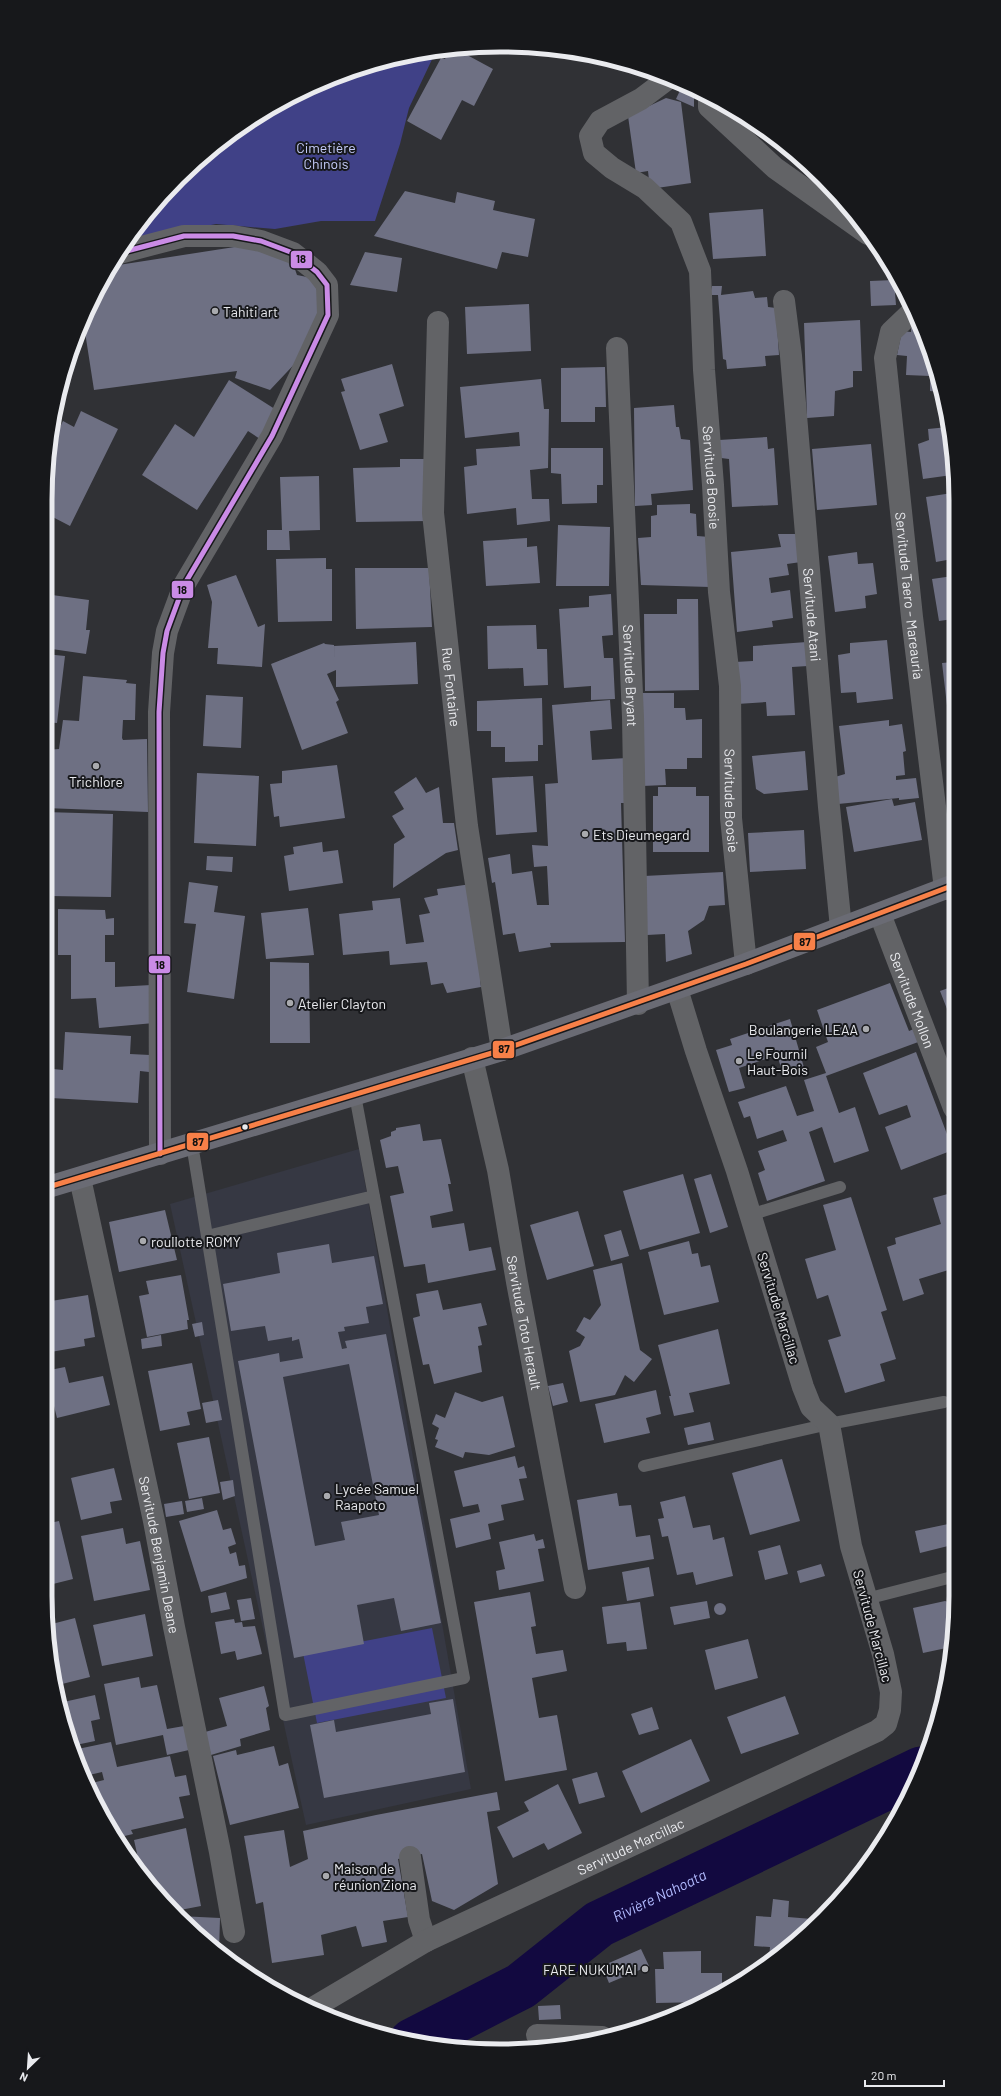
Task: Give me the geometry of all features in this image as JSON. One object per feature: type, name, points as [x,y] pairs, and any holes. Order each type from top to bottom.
[{"type":"main road","points":[[52,1186],[502,1050],[638,1004],[949,887]]},
{"type":"street","name":"Servitude Boosie","points":[[663,83],[641,99],[600,121],[590,136],[594,153],[612,168],[645,188],[681,222],[700,271],[704,370],[713,485],[719,592],[730,686],[731,818],[746,964]]},
{"type":"street","points":[[709,103],[709,108],[775,168],[853,223]]},
{"type":"street","points":[[128,251],[184,236],[233,236],[261,241],[293,252],[317,272],[326,285],[328,306],[328,315],[272,436],[184,585],[166,631],[158,712],[160,1154]]},
{"type":"street","name":"Servitude Atani","points":[[784,300],[791,356],[829,807],[842,928]]},
{"type":"street","name":"Servitude Taero - Mareauria","points":[[909,315],[891,332],[885,358],[912,617],[949,887]]},
{"type":"street","name":"Rue Fontaine","points":[[438,322],[433,513],[467,826],[502,1050]]},
{"type":"street","name":"Servitude Bryant","points":[[618,348],[633,717],[638,1004]]},
{"type":"street","name":"Servitude Mollon","points":[[880,914],[949,1095]]},
{"type":"street","name":"Servitude Marcillac","points":[[318,2005],[426,1941],[877,1731],[886,1724],[890,1710],[890,1692],[883,1654],[851,1546],[829,1424],[811,1407],[803,1387],[750,1215],[677,989]]},
{"type":"street","name":"Servitude Toto Herault","points":[[472,1058],[498,1170],[517,1282],[574,1588]]},
{"type":"street","name":"Servitude Benjamin Deane","points":[[80,1178],[154,1520],[174,1627],[220,1852],[234,1932]]},
{"type":"street","points":[[410,1857],[420,1920],[426,1941]]},
{"type":"street","points":[[537,2035],[580,2036]]},
{"type":"lane","points":[[192,1144],[285,1715],[464,1678],[355,1095]]},
{"type":"lane","points":[[750,1215],[840,1187]]},
{"type":"lane","points":[[207,1236],[374,1196]]},
{"type":"lane","points":[[644,1466],[829,1424],[944,1402]]},
{"type":"lane","points":[[866,1599],[949,1578]]},
{"type":"shaded area","name":"Lycée Samuel Raapoto","points":[[359,1149],[471,1789],[306,1825],[170,1204]]},
{"type":"green space","name":"Cimetière Chinois","points":[[433,58],[409,108],[400,144],[375,221],[321,221],[275,229],[216,224],[136,240],[163,205],[183,183],[227,145],[276,112],[302,98],[356,76],[384,67]]},
{"type":"green space","points":[[432,1628],[446,1698],[317,1723],[303,1653]]},
{"type":"building","points":[[465,54],[493,69],[474,106],[462,100],[441,140],[407,121],[441,58],[445,59],[447,56]]},
{"type":"building","points":[[680,90],[694,96],[694,107],[676,99]]},
{"type":"building","points":[[666,98],[681,102],[691,183],[650,189],[648,171],[636,173],[628,116]]},
{"type":"building","points":[[405,191],[455,203],[457,192],[495,201],[493,210],[535,219],[528,257],[502,252],[497,269],[374,236]]},
{"type":"building","points":[[763,209],[766,256],[713,259],[709,213]]},
{"type":"building","points":[[241,246],[292,261],[297,275],[312,278],[317,290],[319,320],[302,356],[270,390],[235,378],[237,371],[94,390],[85,332],[98,302],[119,265]]},
{"type":"building","points":[[365,252],[402,258],[397,292],[350,285]]},
{"type":"building","points":[[891,280],[894,286],[896,305],[871,306],[870,281]]},
{"type":"building","points":[[712,286],[722,286],[721,295],[753,291],[755,298],[767,297],[768,307],[776,308],[779,355],[765,356],[766,366],[727,369],[726,360],[723,359],[718,295],[710,295]]},
{"type":"building","points":[[529,304],[531,351],[467,354],[465,307]]},
{"type":"building","points":[[860,320],[862,371],[853,371],[853,387],[835,391],[834,416],[807,418],[804,323]]},
{"type":"building","points":[[911,327],[914,327],[936,392],[930,391],[930,376],[906,375],[907,356],[897,355],[902,331],[911,332]]},
{"type":"building","points":[[392,364],[404,406],[379,414],[388,442],[360,450],[341,392],[345,391],[341,379]]},
{"type":"building","points":[[605,367],[606,407],[595,407],[595,422],[561,422],[561,368]]},
{"type":"building","points":[[541,379],[544,409],[549,409],[548,468],[530,470],[532,499],[549,499],[550,521],[517,525],[516,508],[467,514],[464,467],[477,465],[476,449],[520,446],[519,432],[465,438],[460,387]]},
{"type":"building","points":[[229,380],[278,411],[260,439],[248,431],[197,510],[142,475],[175,424],[194,437]]},
{"type":"building","points":[[674,405],[676,427],[679,427],[681,439],[690,440],[693,490],[651,494],[652,505],[635,506],[634,408]]},
{"type":"building","points":[[81,411],[118,429],[70,526],[52,517],[53,471],[58,431],[63,421],[74,427]]},
{"type":"building","points":[[943,428],[948,476],[923,479],[918,444],[929,440],[928,429]]},
{"type":"building","points":[[767,437],[768,449],[774,448],[778,505],[732,507],[729,459],[721,458],[719,440]]},
{"type":"building","points":[[871,444],[877,505],[817,510],[812,449]]},
{"type":"building","points":[[551,448],[603,448],[603,485],[597,485],[597,503],[562,504],[561,474],[551,473]]},
{"type":"building","points":[[400,459],[428,459],[429,521],[356,522],[353,468],[400,467]]},
{"type":"building","points":[[319,476],[320,530],[289,531],[290,550],[267,550],[267,530],[282,530],[280,477]]},
{"type":"building","points":[[949,493],[949,560],[936,562],[926,497]]},
{"type":"building","points":[[690,504],[690,513],[696,514],[697,536],[710,537],[710,587],[641,585],[638,538],[651,537],[651,516],[657,515],[657,505]]},
{"type":"building","points":[[558,525],[610,527],[609,586],[556,586]]},
{"type":"building","points":[[778,534],[799,534],[801,562],[787,564],[789,575],[769,578],[771,593],[790,590],[793,618],[772,621],[773,627],[737,632],[731,552],[781,547]]},
{"type":"building","points":[[527,538],[527,547],[537,546],[540,583],[486,586],[483,541]]},
{"type":"building","points":[[857,552],[858,564],[873,563],[877,594],[865,596],[866,608],[835,612],[828,556]]},
{"type":"building","points":[[326,558],[326,569],[332,569],[332,621],[278,622],[276,559]]},
{"type":"building","points":[[355,568],[429,568],[432,627],[356,629]]},
{"type":"building","points":[[236,575],[258,627],[265,624],[262,667],[217,664],[218,648],[208,648],[212,602],[207,585]]},
{"type":"building","points":[[949,577],[949,620],[939,621],[932,579]]},
{"type":"building","points":[[611,594],[613,635],[602,636],[604,658],[613,658],[615,699],[591,700],[591,686],[564,688],[559,609],[589,607],[589,596]]},
{"type":"building","points":[[52,595],[89,600],[86,630],[90,630],[86,654],[52,649]]},
{"type":"building","points":[[677,599],[698,599],[699,690],[645,691],[644,614],[677,614]]},
{"type":"building","points":[[536,625],[537,649],[547,649],[548,685],[524,686],[523,668],[488,669],[487,626]]},
{"type":"building","points":[[887,640],[893,699],[857,703],[856,692],[841,693],[838,655],[850,653],[850,643]]},
{"type":"building","points":[[416,642],[418,684],[336,687],[336,670],[327,674],[339,700],[336,702],[348,733],[302,750],[271,664],[324,643],[334,646]]},
{"type":"building","points":[[807,642],[808,666],[792,667],[795,715],[767,716],[766,702],[737,704],[735,662],[753,661],[753,646]]},
{"type":"building","points":[[52,655],[65,656],[57,723],[52,723]]},
{"type":"building","points":[[949,662],[948,714],[942,663]]},
{"type":"building","name":"Trichlore","points":[[83,676],[127,680],[126,683],[136,684],[135,720],[123,720],[122,738],[123,740],[147,739],[148,812],[52,808],[52,750],[59,749],[63,720],[79,721]]},
{"type":"building","points":[[642,693],[674,693],[674,708],[685,708],[686,720],[702,719],[702,758],[687,758],[687,769],[665,769],[666,785],[642,786]]},
{"type":"building","points":[[206,695],[243,697],[241,748],[203,746]]},
{"type":"building","points":[[542,698],[543,745],[538,745],[538,761],[505,762],[505,747],[491,747],[491,731],[477,731],[477,701]]},
{"type":"building","name":"Ets Dieumegard","points":[[610,700],[612,729],[590,731],[592,760],[627,758],[627,803],[621,803],[625,942],[550,943],[551,947],[519,952],[515,933],[503,935],[495,882],[492,883],[488,858],[510,854],[512,874],[532,871],[537,905],[549,905],[547,866],[534,867],[532,845],[548,846],[545,784],[558,783],[552,705]]},
{"type":"building","points":[[889,720],[889,726],[902,724],[906,751],[903,752],[905,775],[896,776],[896,780],[916,778],[919,798],[899,800],[899,798],[838,804],[835,777],[845,774],[839,726]]},
{"type":"building","points":[[805,751],[808,790],[764,794],[756,789],[752,756]]},
{"type":"building","points":[[337,765],[345,818],[280,827],[279,816],[274,817],[270,784],[282,783],[282,771]]},
{"type":"building","points":[[197,773],[259,776],[256,846],[194,843]]},
{"type":"building","points":[[533,776],[537,832],[496,835],[492,778]]},
{"type":"building","points":[[416,777],[426,793],[439,787],[443,823],[454,823],[458,850],[446,853],[393,888],[394,844],[405,837],[392,816],[404,809],[394,792]]},
{"type":"building","points":[[658,787],[696,787],[696,796],[709,796],[709,852],[653,852],[653,796],[658,796]]},
{"type":"building","points":[[892,799],[894,806],[915,802],[922,840],[854,852],[846,807]]},
{"type":"building","points":[[52,812],[113,814],[111,897],[52,896]]},
{"type":"building","points":[[804,830],[806,869],[750,872],[748,833]]},
{"type":"building","points":[[322,842],[323,852],[338,850],[343,883],[289,891],[284,856],[294,854],[293,847]]},
{"type":"building","points":[[207,856],[233,857],[232,872],[206,870]]},
{"type":"building","points":[[723,872],[725,905],[709,906],[704,920],[688,931],[692,954],[666,962],[665,934],[647,935],[644,876]]},
{"type":"building","points":[[189,882],[218,886],[214,912],[245,916],[234,999],[187,992],[196,924],[184,923]]},
{"type":"building","points":[[471,884],[485,978],[480,980],[481,987],[447,993],[443,983],[431,985],[427,962],[390,965],[389,951],[343,955],[339,914],[373,910],[372,901],[400,898],[406,944],[424,942],[419,915],[430,913],[424,898],[438,895],[437,889]]},
{"type":"building","points":[[308,908],[314,955],[266,959],[261,913]]},
{"type":"building","points":[[58,909],[105,910],[106,919],[114,918],[114,935],[105,935],[105,962],[115,962],[115,987],[151,985],[154,1023],[99,1028],[96,998],[71,999],[71,955],[58,955]]},
{"type":"building","name":"Atelier Clayton","points":[[270,962],[309,963],[310,1043],[270,1043]]},
{"type":"building","points":[[890,983],[909,1031],[916,1028],[921,1041],[826,1076],[839,1113],[855,1107],[869,1151],[834,1163],[822,1127],[809,1132],[825,1181],[767,1201],[758,1173],[765,1170],[758,1151],[787,1141],[783,1130],[757,1139],[750,1116],[744,1118],[738,1102],[786,1086],[797,1116],[814,1111],[804,1080],[826,1073],[816,1047],[828,1042],[817,1010]]},
{"type":"building","points":[[949,988],[949,1014],[940,991]]},
{"type":"building","name":"Le Fournil Haut-Bois","points":[[790,1019],[805,1071],[784,1077],[777,1055],[739,1068],[745,1088],[729,1092],[716,1050],[732,1045],[730,1039]]},
{"type":"building","points":[[65,1032],[131,1036],[130,1054],[150,1055],[149,1072],[140,1071],[138,1103],[52,1098],[53,1069],[63,1070]]},
{"type":"building","points":[[916,1052],[949,1139],[949,1152],[901,1170],[885,1127],[911,1117],[907,1105],[879,1115],[863,1073]]},
{"type":"building","points":[[420,1124],[423,1141],[441,1139],[451,1184],[448,1184],[453,1211],[430,1216],[432,1228],[464,1223],[469,1251],[491,1247],[496,1270],[428,1283],[425,1264],[404,1267],[390,1196],[404,1193],[398,1166],[386,1168],[380,1140],[391,1136],[391,1132],[396,1130],[396,1128]]},
{"type":"building","points":[[683,1174],[700,1233],[640,1250],[623,1191]]},
{"type":"building","points":[[711,1174],[728,1227],[710,1233],[694,1179]]},
{"type":"building","points":[[949,1194],[949,1270],[919,1279],[924,1294],[903,1301],[887,1247],[896,1244],[895,1238],[941,1224],[933,1198]]},
{"type":"building","points":[[851,1197],[887,1310],[881,1312],[896,1359],[880,1364],[885,1381],[845,1393],[828,1340],[841,1336],[828,1295],[817,1299],[805,1259],[836,1250],[823,1205]]},
{"type":"building","name":"roullotte ROMY","points":[[165,1210],[177,1260],[119,1272],[109,1222]]},
{"type":"building","points":[[578,1211],[594,1266],[547,1280],[530,1225]]},
{"type":"building","points":[[621,1230],[629,1256],[611,1261],[604,1235]]},
{"type":"building","points":[[689,1241],[692,1254],[698,1253],[701,1267],[710,1265],[719,1302],[664,1315],[648,1252]]},
{"type":"building","points":[[329,1244],[332,1263],[374,1256],[383,1304],[366,1307],[369,1323],[344,1327],[345,1331],[338,1332],[342,1349],[347,1348],[345,1341],[386,1334],[441,1623],[401,1631],[394,1598],[357,1605],[364,1644],[294,1658],[238,1361],[279,1353],[280,1362],[303,1358],[299,1339],[292,1341],[292,1337],[268,1341],[265,1326],[231,1331],[223,1284],[280,1273],[277,1253]],"holes":[[[349,1364],[379,1515],[341,1522],[345,1540],[315,1546],[283,1377]]]},
{"type":"building","points":[[622,1263],[640,1350],[652,1359],[634,1382],[625,1375],[615,1395],[580,1402],[569,1351],[580,1346],[585,1337],[576,1331],[584,1317],[590,1320],[601,1305],[593,1270]]},
{"type":"building","points":[[181,1275],[189,1320],[187,1320],[188,1329],[147,1337],[139,1296],[149,1294],[146,1281]]},
{"type":"building","points":[[438,1290],[443,1310],[481,1303],[487,1325],[478,1327],[482,1345],[478,1346],[482,1372],[434,1384],[429,1364],[423,1365],[413,1318],[420,1316],[416,1294]]},
{"type":"building","points":[[88,1295],[95,1337],[84,1339],[85,1346],[52,1352],[52,1301]]},
{"type":"building","points":[[202,1322],[204,1335],[195,1337],[192,1324]]},
{"type":"building","points":[[718,1329],[730,1384],[689,1393],[694,1412],[674,1416],[669,1396],[671,1396],[658,1345]]},
{"type":"building","points":[[161,1335],[162,1346],[142,1349],[141,1339]]},
{"type":"building","points":[[192,1363],[201,1409],[187,1412],[190,1425],[160,1431],[148,1371]]},
{"type":"building","points":[[65,1367],[69,1383],[103,1376],[110,1405],[57,1418],[52,1398],[52,1370]]},
{"type":"building","points":[[563,1383],[568,1402],[553,1406],[548,1386]]},
{"type":"building","points":[[656,1390],[661,1414],[646,1418],[650,1433],[604,1443],[595,1404]]},
{"type":"building","points":[[455,1392],[482,1402],[503,1396],[515,1447],[489,1455],[465,1452],[463,1458],[435,1447],[438,1440],[435,1439],[439,1428],[432,1424],[436,1414],[445,1418]]},
{"type":"building","points":[[218,1400],[222,1420],[206,1423],[202,1403]]},
{"type":"building","points":[[710,1422],[714,1440],[688,1445],[684,1428]]},
{"type":"building","points":[[209,1437],[220,1493],[189,1499],[177,1443]]},
{"type":"building","points":[[515,1456],[518,1468],[524,1466],[527,1478],[519,1479],[524,1500],[501,1505],[504,1520],[488,1524],[491,1539],[456,1548],[450,1519],[480,1512],[478,1504],[463,1507],[454,1471]]},
{"type":"building","points":[[782,1459],[800,1521],[750,1535],[732,1473]]},
{"type":"building","points":[[114,1468],[122,1500],[110,1502],[112,1513],[81,1520],[71,1478]]},
{"type":"building","points":[[233,1480],[235,1496],[223,1500],[220,1482]]},
{"type":"building","points":[[617,1493],[619,1506],[631,1505],[636,1537],[650,1535],[654,1559],[588,1570],[577,1500]]},
{"type":"building","points":[[685,1496],[693,1528],[710,1525],[713,1540],[724,1537],[733,1576],[696,1585],[693,1572],[677,1575],[668,1536],[662,1537],[658,1519],[664,1518],[660,1502]]},
{"type":"building","points":[[202,1498],[204,1509],[187,1512],[185,1501]]},
{"type":"building","points":[[182,1501],[184,1514],[166,1517],[164,1504]]},
{"type":"building","points":[[217,1510],[223,1530],[231,1528],[236,1544],[228,1547],[230,1554],[236,1552],[239,1566],[245,1565],[247,1578],[201,1592],[179,1521]]},
{"type":"building","points":[[59,1521],[73,1579],[52,1584],[52,1522]]},
{"type":"building","points":[[949,1524],[949,1546],[920,1553],[915,1531]]},
{"type":"building","points":[[123,1528],[126,1544],[140,1541],[150,1590],[94,1601],[81,1536]]},
{"type":"building","points":[[534,1534],[536,1541],[543,1539],[545,1548],[538,1549],[544,1581],[499,1590],[496,1571],[505,1569],[499,1542]]},
{"type":"building","points":[[780,1545],[788,1574],[765,1580],[758,1551]]},
{"type":"building","points":[[821,1564],[825,1576],[800,1583],[797,1571]]},
{"type":"building","points":[[649,1567],[654,1596],[627,1601],[622,1572]]},
{"type":"building","points":[[226,1592],[230,1609],[211,1613],[208,1596]]},
{"type":"building","points":[[530,1592],[536,1626],[531,1627],[536,1654],[563,1650],[567,1671],[532,1678],[539,1718],[557,1715],[567,1770],[505,1781],[474,1602]]},
{"type":"building","points":[[251,1598],[255,1619],[241,1621],[237,1600]]},
{"type":"building","points":[[707,1601],[710,1618],[674,1625],[670,1607]]},
{"type":"building","points":[[945,1601],[949,1602],[946,1648],[923,1653],[913,1608]]},
{"type":"building","points":[[640,1602],[647,1649],[627,1651],[626,1642],[607,1644],[602,1607]]},
{"type":"building","points":[[718,1603],[722,1603],[726,1609],[722,1615],[718,1615],[714,1611],[714,1607]]},
{"type":"building","points":[[145,1614],[153,1656],[102,1666],[93,1625]]},
{"type":"building","points":[[75,1618],[90,1677],[61,1684],[53,1624]]},
{"type":"building","points":[[234,1619],[235,1623],[242,1622],[243,1627],[255,1626],[262,1654],[237,1660],[235,1651],[221,1654],[215,1622]]},
{"type":"building","points":[[748,1639],[758,1678],[715,1690],[705,1650]]},
{"type":"building","points":[[139,1677],[141,1688],[157,1685],[167,1729],[184,1726],[189,1750],[167,1755],[163,1735],[116,1745],[104,1684]]},
{"type":"building","points":[[264,1686],[269,1706],[266,1708],[270,1730],[240,1739],[241,1746],[211,1755],[205,1732],[227,1726],[219,1698]]},
{"type":"building","points":[[95,1695],[100,1719],[91,1721],[95,1741],[78,1745],[65,1702]]},
{"type":"building","points":[[785,1696],[799,1734],[741,1754],[727,1717]]},
{"type":"building","points":[[453,1699],[465,1772],[324,1798],[310,1725],[334,1720],[336,1732],[431,1714],[429,1703]]},
{"type":"building","points":[[652,1707],[659,1729],[639,1735],[631,1714]]},
{"type":"building","points":[[691,1739],[710,1781],[641,1813],[622,1771]]},
{"type":"building","points":[[111,1742],[117,1767],[170,1756],[175,1777],[186,1775],[190,1795],[179,1797],[184,1818],[131,1830],[133,1834],[123,1836],[112,1820],[93,1783],[104,1780],[102,1772],[90,1775],[79,1749]]},
{"type":"building","points":[[274,1746],[279,1766],[288,1763],[299,1808],[230,1825],[213,1756],[236,1750],[237,1755]]},
{"type":"building","points":[[597,1772],[605,1797],[579,1804],[572,1779]]},
{"type":"building","points":[[558,1784],[582,1833],[548,1850],[544,1843],[513,1858],[497,1827],[529,1811],[524,1802]]},
{"type":"building","name":"Maison de réunion Ziona","points":[[497,1792],[500,1810],[487,1812],[498,1884],[454,1910],[432,1901],[422,1854],[398,1859],[408,1917],[383,1921],[387,1942],[362,1947],[356,1926],[321,1935],[324,1955],[272,1963],[263,1902],[256,1904],[244,1836],[284,1830],[290,1867],[308,1859],[303,1831],[376,1815]]},
{"type":"building","points":[[186,1828],[201,1906],[180,1910],[138,1860],[134,1840]]},
{"type":"building","points":[[773,1899],[789,1901],[788,1917],[811,1919],[769,1954],[770,1947],[754,1946],[756,1916],[771,1917]]},
{"type":"building","points":[[187,1916],[220,1918],[219,1945]]},
{"type":"building","points":[[641,1949],[649,1966],[609,1983],[602,1966]]},
{"type":"building","points":[[701,1951],[701,1973],[722,1973],[722,1986],[689,2002],[656,2003],[655,1969],[664,1969],[663,1952]]},
{"type":"building","points":[[560,2005],[561,2019],[539,2020],[538,2006]]},
{"type":"waterway","name":"Rivière Nahoata","points":[[422,2037],[521,1986],[599,1924],[912,1774]]},
{"type":"transit line","name":"18","points":[[128,251],[184,236],[233,236],[261,241],[293,253],[317,272],[327,285],[328,315],[272,436],[184,585],[167,631],[163,653],[159,712],[160,1154]]},
{"type":"transit line","name":"87","points":[[52,1186],[502,1050],[746,964],[949,887]]},
{"type":"place","name":"Tahiti art","points":[[215,311]]},
{"type":"place","name":"Trichlore","points":[[96,766]]},
{"type":"place","name":"Ets Dieumegard","points":[[585,834]]},
{"type":"place","name":"Atelier Clayton","points":[[290,1003]]},
{"type":"place","name":"Boulangerie LEAA","points":[[866,1029]]},
{"type":"place","name":"Le Fournil Haut-Bois","points":[[739,1061]]},
{"type":"place","name":"roullotte ROMY","points":[[143,1241]]},
{"type":"place","name":"Lycée Samuel Raapoto","points":[[327,1496]]},
{"type":"place","name":"Maison de réunion Ziona","points":[[326,1876]]},
{"type":"place","name":"FARE NUKUMAI","points":[[645,1969]]}]
